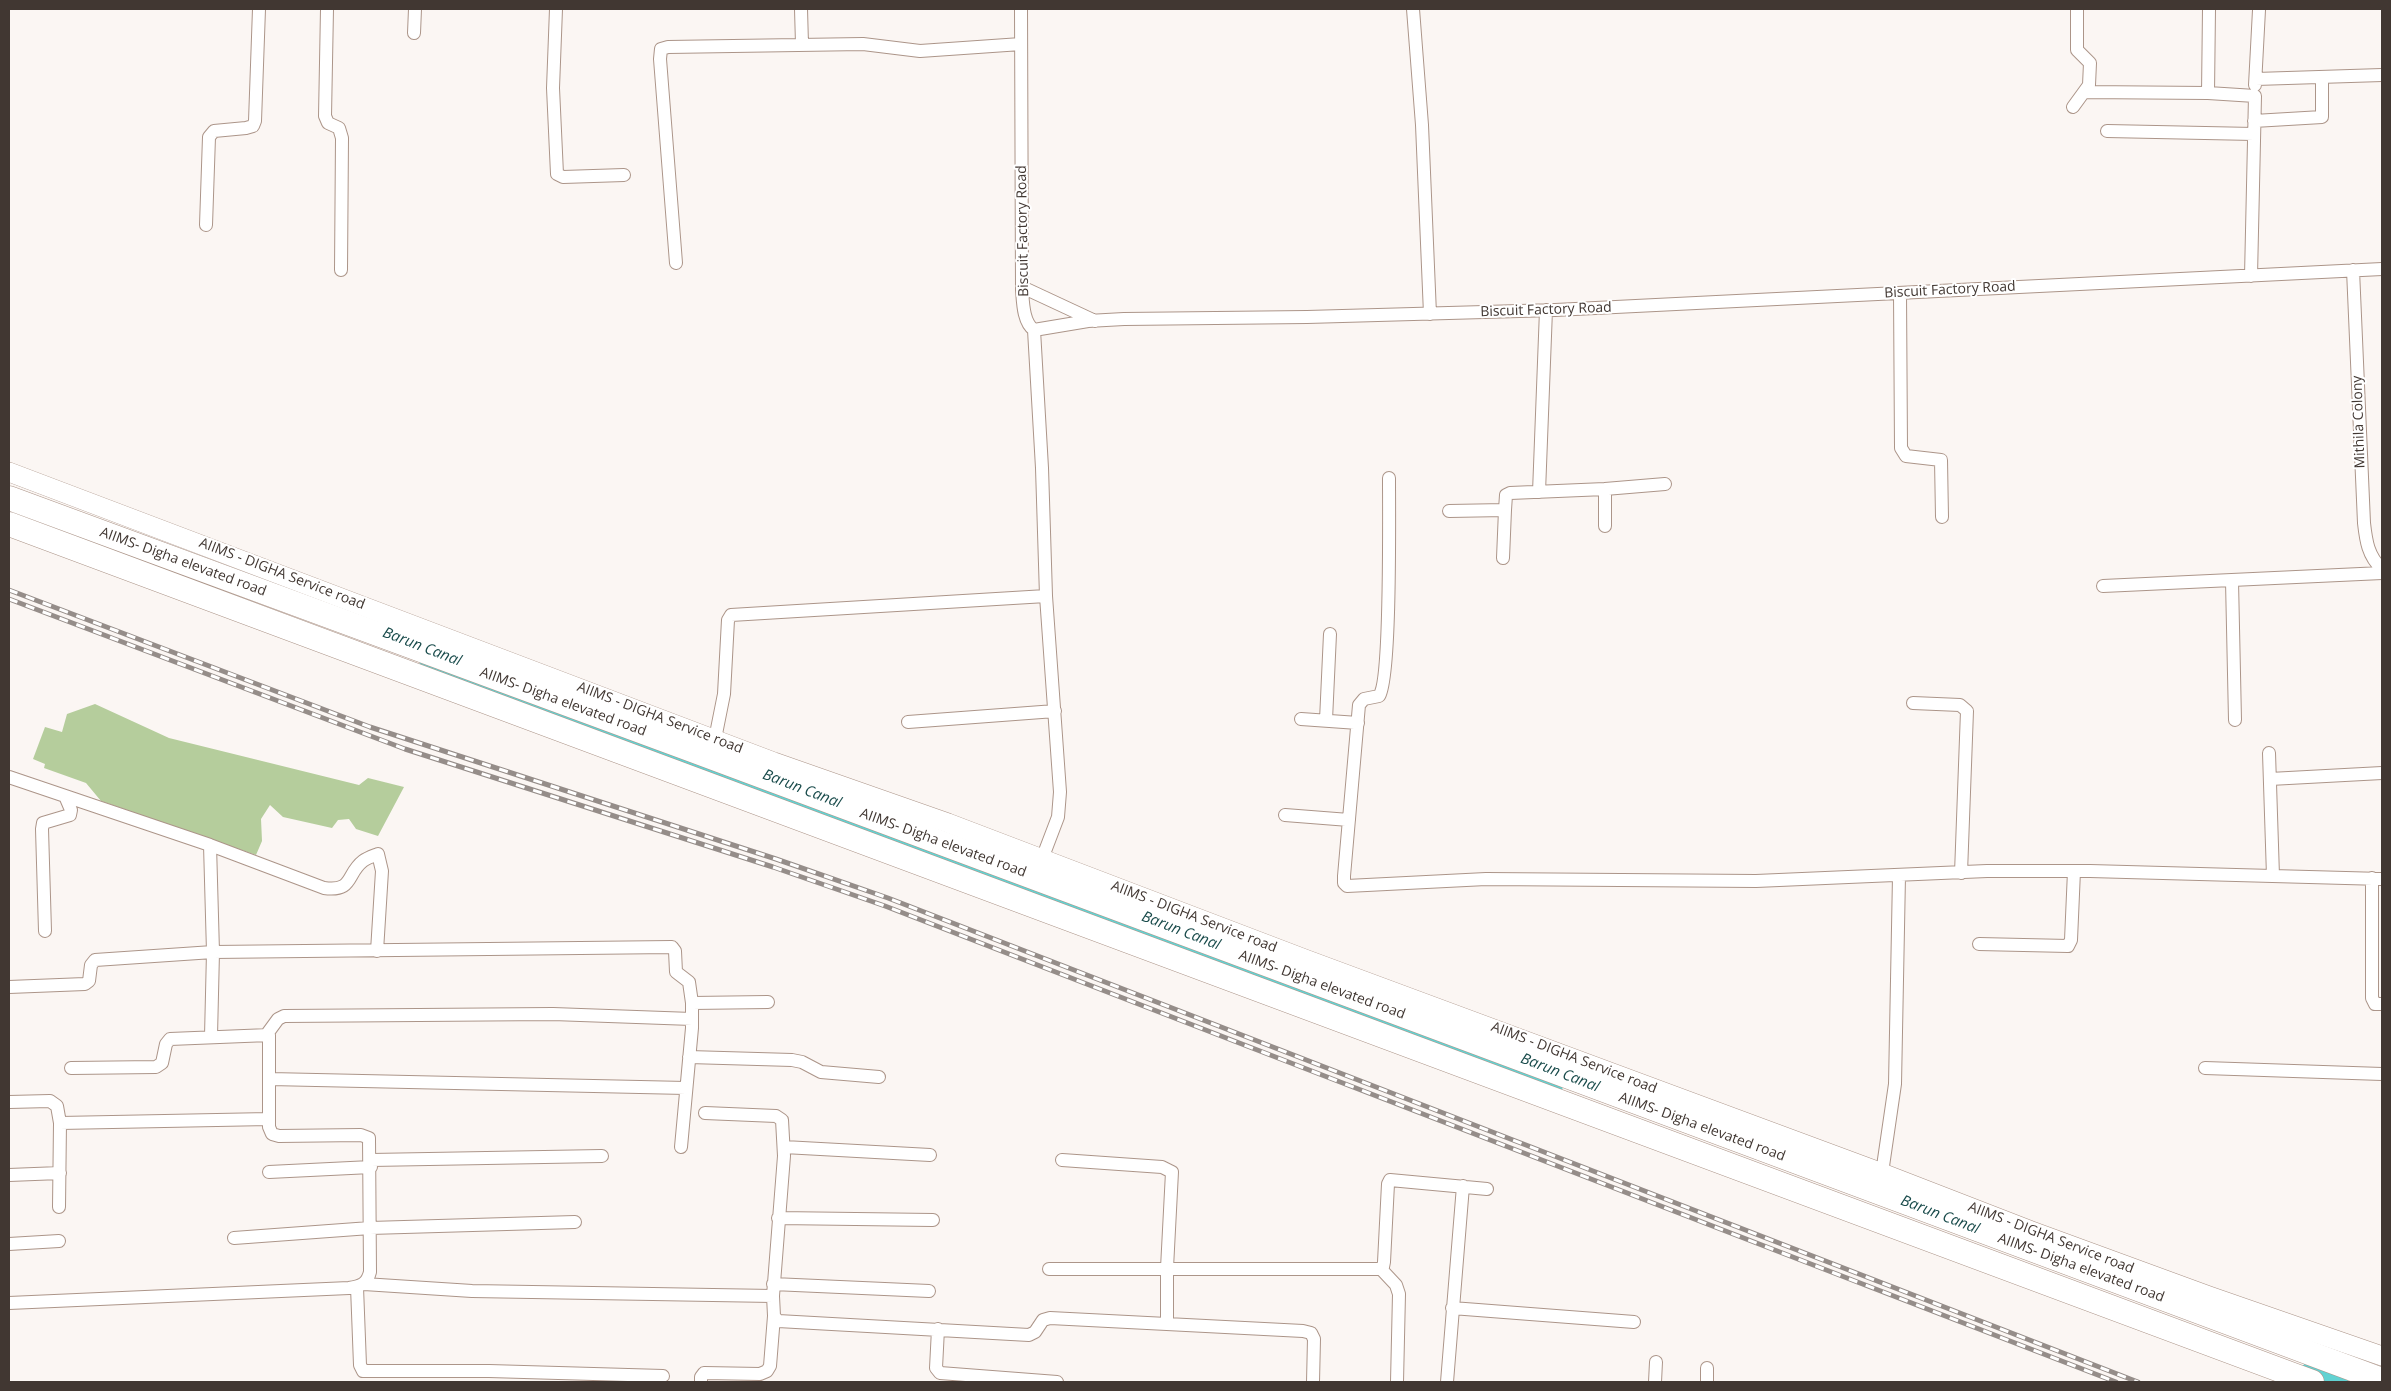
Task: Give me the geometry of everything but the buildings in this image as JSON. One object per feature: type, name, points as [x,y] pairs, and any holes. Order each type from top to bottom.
[{"type":"highway","name":"AIIMS- Digha elevated road","points":[[9,498],[702,753],[2382,1380]]},
{"type":"highway","name":"AIIMS- Digha elevated road","points":[[9,524],[2312,1382]]},
{"type":"main road","name":"AIIMS - DIGHA Service road","points":[[9,472],[715,739],[1042,859],[1305,960],[1882,1173],[2097,1255],[2382,1356]]},
{"type":"street","points":[[206,225],[209,137],[218,130],[250,127],[255,121],[259,9]]},
{"type":"street","points":[[327,9],[324,116],[328,123],[339,128],[342,138],[341,270]]},
{"type":"street","points":[[414,9],[414,33]]},
{"type":"street","points":[[556,9],[553,80],[557,174],[563,177],[624,175]]},
{"type":"street","points":[[801,9],[802,44]]},
{"type":"street","name":"Biscuit Factory Road","points":[[1021,9],[1022,287],[1024,311],[1030,327],[1034,330],[1095,321],[1546,310],[2382,269]]},
{"type":"street","points":[[1413,9],[1422,125],[1430,314]]},
{"type":"street","points":[[2072,107],[2090,82],[2088,60],[2077,50],[2077,9]]},
{"type":"street","points":[[2208,93],[2209,9]]},
{"type":"street","points":[[2251,276],[2259,10]]},
{"type":"street","points":[[676,263],[660,59],[661,49],[734,44],[873,44],[900,50],[920,51],[1022,44]]},
{"type":"street","points":[[2256,79],[2382,75]]},
{"type":"street","points":[[2107,131],[2254,128],[2322,117],[2322,76]]},
{"type":"street","points":[[2084,92],[2208,93],[2255,96]]},
{"type":"street","name":"Mithila Colony","points":[[2353,270],[2364,523],[2368,548],[2372,558],[2382,571]]},
{"type":"street","points":[[1022,287],[1095,321]]},
{"type":"street","points":[[1900,293],[1901,448],[1906,456],[1941,460],[1942,517]]},
{"type":"street","points":[[1539,492],[1546,310]]},
{"type":"street","points":[[1034,330],[1046,596],[1055,712],[1059,808],[1055,829],[1042,859]]},
{"type":"street","points":[[1389,478],[1388,598],[1382,691],[1379,696],[1361,701],[1344,876],[1344,883],[1347,886],[1486,878],[1756,881],[1961,873],[2074,871],[2377,878],[2372,998],[2376,1004],[2382,1004]]},
{"type":"street","points":[[1503,558],[1504,510],[1508,493],[1605,489],[1665,484]]},
{"type":"street","points":[[1605,489],[1605,526]]},
{"type":"street","points":[[1449,511],[1504,510]]},
{"type":"street","points":[[2103,586],[2232,581],[2382,571]]},
{"type":"street","points":[[2232,581],[2235,720]]},
{"type":"street","points":[[715,739],[724,694],[728,620],[731,615],[1046,596]]},
{"type":"street","points":[[1326,720],[1330,634]]},
{"type":"street","points":[[1913,703],[1960,705],[1967,711],[1961,873]]},
{"type":"street","points":[[908,722],[1055,712]]},
{"type":"street","points":[[1301,719],[1358,723]]},
{"type":"street","points":[[2269,753],[2273,876]]},
{"type":"street","points":[[2270,779],[2382,773]]},
{"type":"street","points":[[9,777],[210,845],[332,889],[347,884],[362,861],[378,854],[382,871],[377,951]]},
{"type":"street","points":[[45,932],[43,823],[70,815],[71,810],[65,796]]},
{"type":"street","points":[[1285,815],[1349,820]]},
{"type":"street","points":[[210,845],[213,952],[211,1036]]},
{"type":"street","points":[[1979,944],[2068,946],[2071,940],[2074,871]]},
{"type":"street","points":[[1882,1173],[1895,1084],[1898,876]]},
{"type":"street","points":[[9,987],[85,984],[89,981],[91,965],[96,960],[213,952],[669,946],[675,951],[676,972],[688,982],[692,1003],[681,1147]]},
{"type":"street","points":[[692,1003],[768,1002]]},
{"type":"street","points":[[267,1034],[278,1018],[284,1016],[553,1014],[692,1019]]},
{"type":"street","points":[[71,1068],[156,1067],[162,1064],[166,1044],[170,1039],[267,1034]]},
{"type":"street","points":[[267,1034],[270,1041],[269,1131],[275,1136],[366,1136],[370,1142],[370,1272],[368,1280],[360,1285]]},
{"type":"street","points":[[689,1057],[792,1060],[802,1062],[821,1072],[879,1077]]},
{"type":"street","points":[[2205,1068],[2382,1074]]},
{"type":"street","points":[[270,1079],[686,1088]]},
{"type":"street","points":[[9,1102],[54,1103],[58,1110],[60,1123],[59,1207]]},
{"type":"street","points":[[700,1382],[704,1373],[760,1374],[767,1371],[770,1366],[774,1316],[773,1290],[784,1148],[783,1125],[779,1116],[705,1113]]},
{"type":"street","points":[[60,1123],[269,1119]]},
{"type":"street","points":[[784,1148],[930,1155]]},
{"type":"street","points":[[269,1172],[371,1164],[602,1156]]},
{"type":"street","points":[[1062,1160],[1169,1169],[1173,1180],[1167,1268],[1167,1324]]},
{"type":"street","points":[[9,1175],[60,1173]]},
{"type":"street","points":[[1381,1269],[1384,1262],[1388,1184],[1390,1180],[1487,1189]]},
{"type":"street","points":[[1446,1382],[1463,1186]]},
{"type":"street","points":[[778,1218],[932,1220]]},
{"type":"street","points":[[234,1238],[370,1228],[575,1222]]},
{"type":"street","points":[[9,1244],[59,1241]]},
{"type":"street","points":[[1049,1269],[1381,1269],[1396,1285],[1399,1294],[1397,1382]]},
{"type":"street","points":[[360,1285],[360,1365],[362,1371],[489,1371],[663,1376]]},
{"type":"street","points":[[9,1303],[360,1285],[472,1291],[929,1291]]},
{"type":"street","points":[[1452,1308],[1634,1322]]},
{"type":"street","points":[[774,1316],[780,1322],[1028,1335],[1035,1332],[1043,1320],[1050,1318],[1308,1332],[1313,1336],[1314,1343],[1313,1382]]},
{"type":"street","points":[[938,1329],[936,1364],[938,1372],[1057,1382]]},
{"type":"street","points":[[1655,1382],[1656,1362]]},
{"type":"street","points":[[1707,1368],[1707,1382]]},
{"type":"green space","points":[[95,704],[169,738],[359,785],[368,778],[404,787],[378,836],[356,829],[349,819],[338,820],[332,828],[283,817],[270,805],[261,819],[262,841],[256,855],[101,801],[86,783],[44,768],[45,764],[33,759],[45,727],[62,732],[67,714]]},
{"type":"waterway","name":"Barun Canal","points":[[425,664],[1557,1088]]},
{"type":"waterway","name":"Barun Canal","points":[[2307,1369],[2343,1382]]},
{"type":"railway","points":[[9,590],[370,727],[776,859],[888,898],[2138,1382]]},
{"type":"railway","points":[[9,599],[405,749],[773,867],[885,906],[2116,1382]]}]
